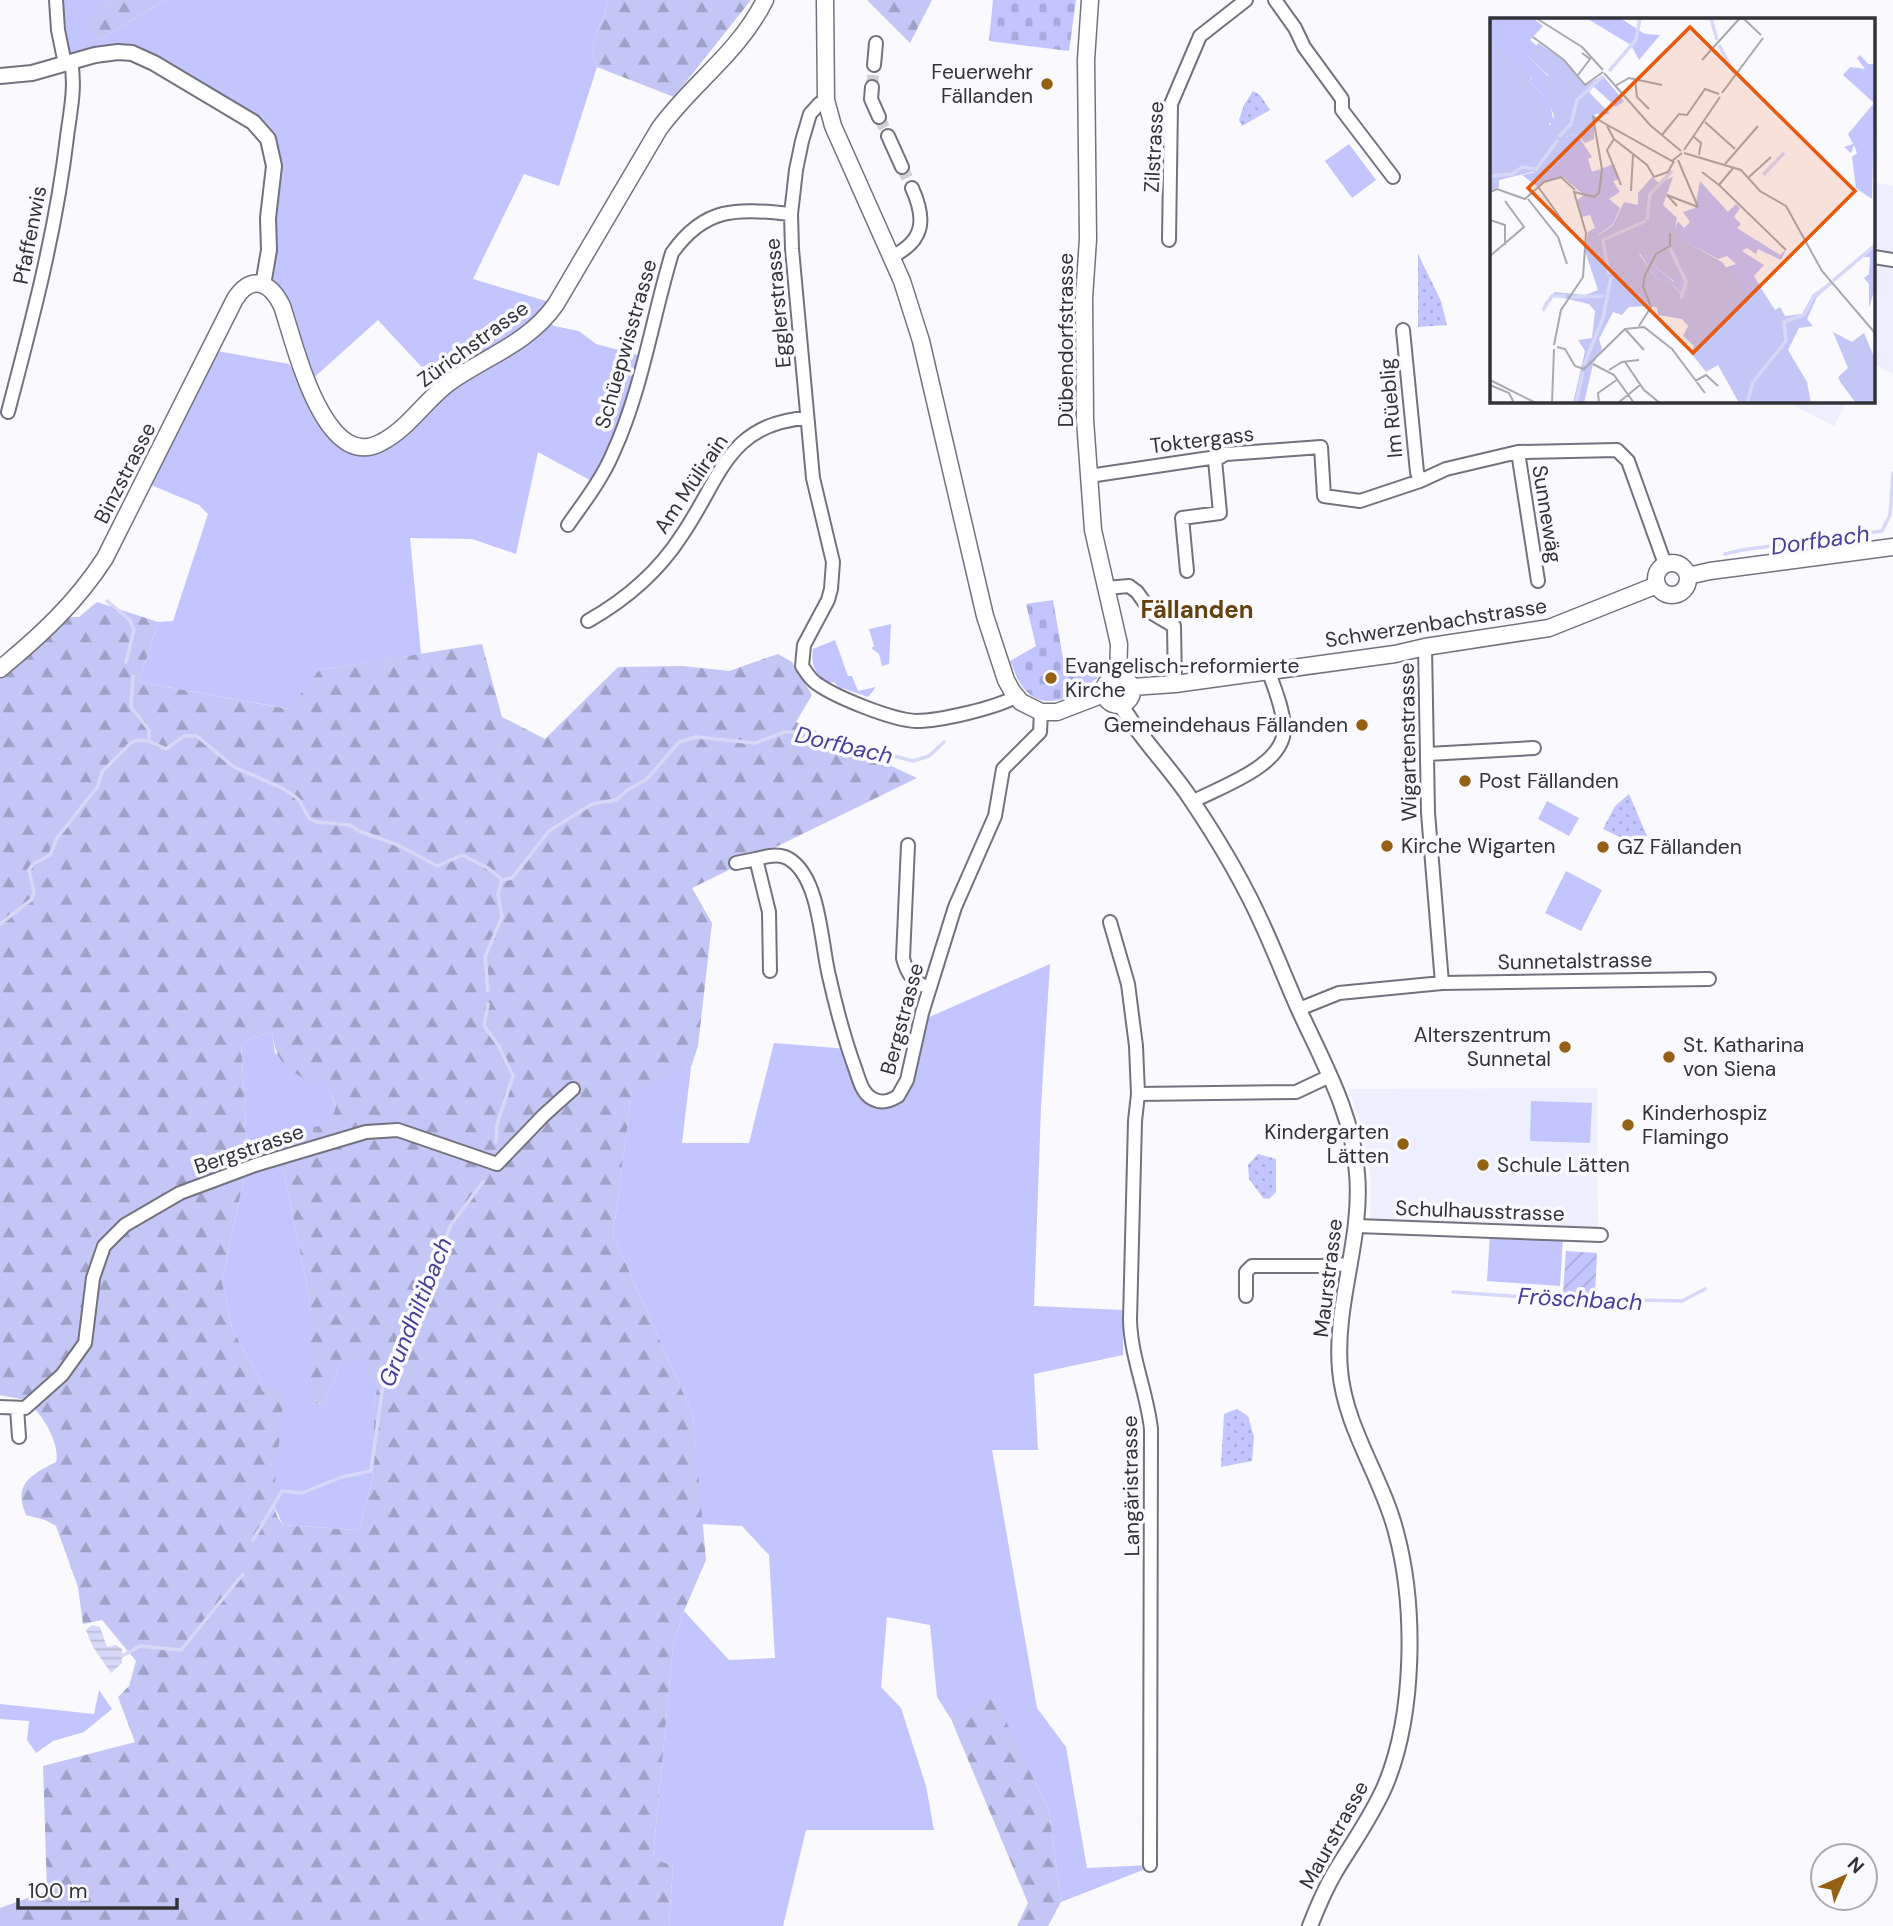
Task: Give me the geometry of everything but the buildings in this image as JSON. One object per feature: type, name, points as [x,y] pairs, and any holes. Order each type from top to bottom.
[{"type":"main road","name":"Zürichstrasse","points":[[263,285],[275,293],[282,306],[315,400],[335,433],[343,441],[357,448],[368,448],[382,443],[449,383],[512,346],[545,319],[659,129],[677,106],[743,37],[765,0]]},
{"type":"main road","points":[[825,0],[826,100],[838,137],[902,281],[921,341],[995,649],[1006,680],[1015,696],[1041,712],[1057,712],[1104,694]]},
{"type":"main road","name":"Dübendorfstrasse","points":[[1090,0],[1086,60],[1088,239],[1084,332],[1085,420],[1093,530],[1119,644],[1118,676]]},
{"type":"main road","name":"Binzstrasse","points":[[0,669],[60,617],[96,572],[114,542],[235,299],[246,287],[263,285]]},
{"type":"main road","name":"Schwerzenbachstrasse","points":[[1132,687],[1175,684],[1395,653],[1549,628],[1657,585],[1665,594],[1676,594],[1685,587],[1688,576],[1710,570],[1893,547]]},
{"type":"main road","points":[[1657,585],[1656,575],[1665,564],[1671,562],[1682,566],[1688,576]]},
{"type":"main road","points":[[1118,676],[1127,680],[1132,687],[1131,696],[1121,705],[1110,703],[1104,694],[1108,680],[1118,676]]},
{"type":"street","name":"Pfaffenwis","points":[[8,412],[49,249],[74,77],[58,30],[56,0]]},
{"type":"street","name":"Zilstrasse","points":[[1169,240],[1171,104],[1200,36],[1246,0]]},
{"type":"street","points":[[1275,0],[1295,28],[1304,47],[1342,99],[1342,110],[1393,177]]},
{"type":"street","points":[[874,65],[876,43]]},
{"type":"street","points":[[0,76],[32,73],[111,52],[126,52],[140,56],[253,122],[263,132],[270,146],[274,166],[268,218],[269,250],[263,285]]},
{"type":"street","points":[[872,87],[871,99],[879,117]]},
{"type":"street","name":"Egglerstrasse","points":[[826,100],[810,114],[796,170],[791,214],[813,478],[830,548],[833,576],[828,600],[804,645],[802,666],[813,682],[875,710],[914,721],[1003,703],[1015,696]]},
{"type":"street","points":[[888,136],[902,167]]},
{"type":"street","points":[[891,257],[910,247],[919,232],[920,206],[912,188]]},
{"type":"street","name":"Schüepwisstrasse","points":[[568,525],[597,484],[614,452],[632,399],[673,253],[684,237],[706,219],[730,211],[791,214]]},
{"type":"street","name":"Im Rüeblig","points":[[1404,330],[1420,481]]},
{"type":"street","name":"Am Mülirain","points":[[588,621],[622,600],[661,562],[682,536],[735,448],[761,428],[776,422],[807,418]]},
{"type":"street","name":"Toktergass","points":[[1089,475],[1210,458],[1215,460],[1226,454],[1321,447],[1324,496],[1360,501],[1420,481]]},
{"type":"street","points":[[1420,481],[1446,469],[1518,452],[1617,450],[1628,461],[1665,564]]},
{"type":"street","name":"Sunnewäg","points":[[1518,452],[1538,581]]},
{"type":"street","points":[[1187,571],[1182,518],[1220,513],[1215,460]]},
{"type":"street","points":[[1107,588],[1129,586],[1138,592],[1152,613],[1174,626],[1175,684]]},
{"type":"street","name":"Wigartenstrasse","points":[[1425,647],[1428,813],[1442,983]]},
{"type":"street","points":[[1192,802],[1252,772],[1279,746],[1284,728],[1268,670]]},
{"type":"street","name":"Maurstrasse","points":[[1121,705],[1192,802],[1247,892],[1330,1076],[1353,1138],[1357,1173],[1357,1226],[1339,1329],[1340,1372],[1349,1413],[1388,1507],[1400,1546],[1410,1612],[1408,1672],[1402,1727],[1387,1782],[1332,1877],[1310,1926]]},
{"type":"street","name":"Bergstrasse","points":[[756,859],[776,855],[790,859],[803,872],[814,898],[828,974],[848,1049],[862,1087],[873,1100],[891,1100],[904,1089],[929,988],[955,906],[995,816],[1003,769],[1040,732],[1041,712]]},
{"type":"street","points":[[1427,754],[1534,748]]},
{"type":"street","points":[[908,845],[903,958],[906,970],[914,980],[929,988]]},
{"type":"street","points":[[736,863],[756,859],[769,912],[769,971]]},
{"type":"street","name":"Langäristrasse","points":[[1110,922],[1128,984],[1136,1046],[1138,1094],[1130,1320],[1132,1350],[1149,1407],[1151,1429],[1150,1865]]},
{"type":"street","name":"Sunnetalstrasse","points":[[1442,983],[1709,979]]},
{"type":"street","points":[[1299,1009],[1339,993],[1442,983]]},
{"type":"street","points":[[1138,1094],[1296,1092],[1330,1076]]},
{"type":"street","name":"Bergstrasse","points":[[21,1408],[62,1375],[85,1343],[93,1278],[104,1246],[125,1226],[180,1193],[255,1165],[366,1132],[398,1130],[497,1164],[573,1089]]},
{"type":"street","name":"Schulhausstrasse","points":[[1357,1226],[1601,1235]]},
{"type":"street","points":[[1246,1296],[1246,1272],[1252,1266],[1323,1266],[1333,1263],[1349,1266]]},
{"type":"street","points":[[0,1407],[21,1408],[19,1437]]},
{"type":"shaded area","points":[[1876,182],[1893,186],[1893,374],[1876,365]]},
{"type":"shaded area","points":[[1787,402],[1846,402],[1834,426]]},
{"type":"shaded area","name":"Schule Lätten","points":[[1597,1088],[1598,1232],[1375,1223],[1370,1218],[1371,1178],[1367,1151],[1361,1123],[1348,1089]]},
{"type":"shaded area","points":[[92,1625],[100,1627],[107,1647],[116,1645],[122,1649],[122,1663],[111,1673],[93,1647],[86,1630]]},
{"type":"green space","points":[[56,0],[110,0],[81,23],[100,40],[165,0],[608,0],[594,41],[597,67],[559,186],[524,174],[473,279],[556,304],[545,319],[554,326],[579,331],[596,344],[645,357],[597,484],[538,452],[516,554],[472,539],[410,538],[421,654],[319,670],[290,709],[139,682],[158,622],[173,621],[208,514],[199,505],[144,482],[217,351],[289,364],[326,422],[368,448],[441,388],[378,320],[309,382],[282,306],[263,285],[270,190],[268,139],[132,53],[65,64]]},
{"type":"green space","points":[[110,0],[165,0],[100,40],[80,23]]},
{"type":"green space","points":[[608,0],[751,0],[674,97],[597,67],[594,41]]},
{"type":"green space","points":[[867,0],[932,0],[910,43]]},
{"type":"green space","points":[[993,0],[1076,0],[1069,51],[989,41]]},
{"type":"green space","points":[[1253,91],[1260,95],[1270,110],[1242,126],[1239,120]]},
{"type":"green space","points":[[1349,144],[1376,180],[1352,198],[1325,161]]},
{"type":"green space","points":[[1418,254],[1441,301],[1447,325],[1418,327]]},
{"type":"green space","points":[[1053,600],[1064,664],[1093,659],[1097,678],[1072,695],[1053,701],[1034,697],[1025,690],[1010,661],[1036,646],[1026,604]]},
{"type":"green space","points":[[97,602],[158,622],[139,682],[289,709],[319,670],[482,644],[502,717],[545,739],[618,667],[683,666],[729,671],[778,654],[792,662],[812,695],[796,722],[917,778],[692,888],[712,923],[698,1046],[691,1067],[632,1090],[613,1235],[693,1415],[706,1560],[684,1611],[673,1646],[653,1858],[673,1866],[669,1926],[0,1926],[0,1908],[47,1891],[43,1766],[135,1742],[118,1697],[129,1686],[136,1661],[102,1620],[83,1624],[78,1587],[56,1526],[26,1515],[22,1505],[26,1482],[56,1462],[57,1454],[52,1437],[42,1418],[30,1404],[0,1395],[0,669],[60,617],[79,617]],"holes":[[[272,1033],[283,1063],[310,1083],[326,1082],[336,1106],[330,1124],[314,1127],[307,1154],[283,1165],[310,1302],[310,1404],[324,1403],[340,1364],[353,1366],[364,1352],[369,1378],[378,1383],[374,1405],[374,1472],[359,1530],[283,1525],[277,1516],[273,1504],[284,1392],[279,1387],[262,1391],[260,1380],[232,1328],[222,1282],[244,1178],[238,1160],[247,1145],[241,1044],[259,1035]]]},
{"type":"green space","points":[[891,624],[889,664],[882,666],[879,654],[871,648],[874,646],[869,629]]},
{"type":"green space","points":[[835,640],[848,676],[852,676],[858,691],[876,687],[868,697],[839,687],[834,682],[826,683],[816,672],[813,649]]},
{"type":"green space","points":[[1629,794],[1647,836],[1636,845],[1603,829],[1615,806]]},
{"type":"green space","points":[[1547,801],[1579,818],[1569,836],[1538,819]]},
{"type":"green space","points":[[1566,871],[1602,890],[1581,931],[1545,913]]},
{"type":"green space","points":[[1050,964],[1041,1106],[1034,1306],[1124,1310],[1123,1355],[1034,1374],[1038,1450],[992,1450],[1037,1708],[1066,1747],[1087,1868],[1150,1865],[1061,1902],[1049,1811],[994,1697],[951,1719],[937,1697],[930,1625],[887,1617],[881,1687],[901,1708],[926,1786],[934,1830],[806,1830],[783,1926],[669,1926],[673,1866],[653,1858],[673,1646],[684,1611],[729,1660],[775,1658],[769,1555],[742,1526],[702,1524],[693,1415],[613,1235],[632,1089],[691,1067],[682,1143],[749,1143],[774,1043],[848,1049],[862,1087],[883,1102],[902,1085],[918,1022]]},
{"type":"green space","points":[[272,1033],[275,1053],[326,1081],[336,1107],[330,1124],[307,1154],[283,1165],[310,1302],[310,1404],[324,1403],[340,1364],[365,1351],[378,1383],[374,1405],[374,1472],[359,1530],[283,1525],[273,1504],[260,1380],[232,1328],[222,1282],[244,1178],[238,1160],[247,1145],[241,1044],[259,1035]]},
{"type":"green space","points":[[1531,1101],[1592,1103],[1590,1143],[1530,1141]]},
{"type":"green space","points":[[1258,1154],[1276,1159],[1276,1192],[1269,1199],[1263,1198],[1249,1179],[1248,1165]]},
{"type":"green space","points":[[1490,1234],[1563,1238],[1560,1286],[1487,1281]]},
{"type":"green space","points":[[1566,1251],[1597,1253],[1595,1294],[1563,1293]]},
{"type":"green space","points":[[1237,1409],[1248,1416],[1254,1437],[1252,1461],[1221,1467],[1224,1414]]},
{"type":"green space","points":[[99,1690],[112,1709],[84,1732],[53,1741],[36,1753],[27,1740],[29,1721],[0,1719],[0,1704],[94,1714]]},
{"type":"green space","points":[[994,1696],[1049,1811],[1061,1902],[1048,1926],[1017,1926],[1028,1903],[951,1719]]},
{"type":"waterway","name":"Dorfbach","points":[[1725,554],[1882,531],[1890,515],[1893,473]]},
{"type":"waterway","points":[[107,601],[130,620],[134,630],[126,662]]},
{"type":"waterway","points":[[133,676],[131,707],[149,730],[149,741]]},
{"type":"waterway","name":"Dorfbach","points":[[502,880],[512,878],[549,831],[592,804],[616,800],[647,779],[679,742],[696,737],[755,743],[785,732],[803,732],[913,761],[929,756],[944,742]]},
{"type":"waterway","points":[[0,924],[31,900],[34,893],[29,870],[33,864],[50,855],[57,838],[98,786],[102,772],[131,743],[138,740],[149,741],[166,749],[184,736],[197,736],[234,767],[293,795],[309,818],[316,822],[350,825],[398,845],[437,866],[462,855],[488,868],[502,880]]},
{"type":"waterway","name":"Grundhiltibach","points":[[488,991],[485,957],[502,917],[498,894],[502,880]]},
{"type":"waterway","name":"Grundhiltibach","points":[[488,1004],[484,1026],[499,1046],[513,1076],[497,1124],[496,1142]]},
{"type":"waterway","name":"Grundhiltibach","points":[[253,1540],[282,1491],[302,1493],[342,1477],[371,1471],[384,1377],[451,1225],[483,1182]]},
{"type":"waterway","name":"Fröschbach","points":[[1453,1292],[1601,1298],[1622,1303],[1639,1300],[1682,1301],[1705,1289]]},
{"type":"waterway","name":"Grundhiltibach","points":[[122,1656],[140,1646],[181,1650],[243,1574]]},
{"type":"tunnel","points":[[872,87],[874,65]]},
{"type":"tunnel","points":[[879,117],[888,136]]},
{"type":"tunnel","points":[[902,167],[912,188]]},
{"type":"place","name":"Feuerwehr Fällanden","points":[[1047,84]]},
{"type":"place","name":"Evangelisch-reformierte Kirche","points":[[1051,678]]},
{"type":"place","name":"Gemeindehaus Fällanden","points":[[1362,725]]},
{"type":"place","name":"Post Fällanden","points":[[1465,781]]},
{"type":"place","name":"Kirche Wigarten","points":[[1387,846]]},
{"type":"place","name":"GZ Fällanden","points":[[1603,847]]},
{"type":"place","name":"Alterszentrum Sunnetal","points":[[1565,1047]]},
{"type":"place","name":"St. Katharina von Siena","points":[[1669,1057]]},
{"type":"place","name":"Kinderhospiz Flamingo","points":[[1628,1125]]},
{"type":"place","name":"Kindergarten Lätten","points":[[1403,1144]]},
{"type":"place","name":"Schule Lätten","points":[[1483,1165]]},
{"type":"district","name":"Fällanden","points":[[1197,610]]}]
